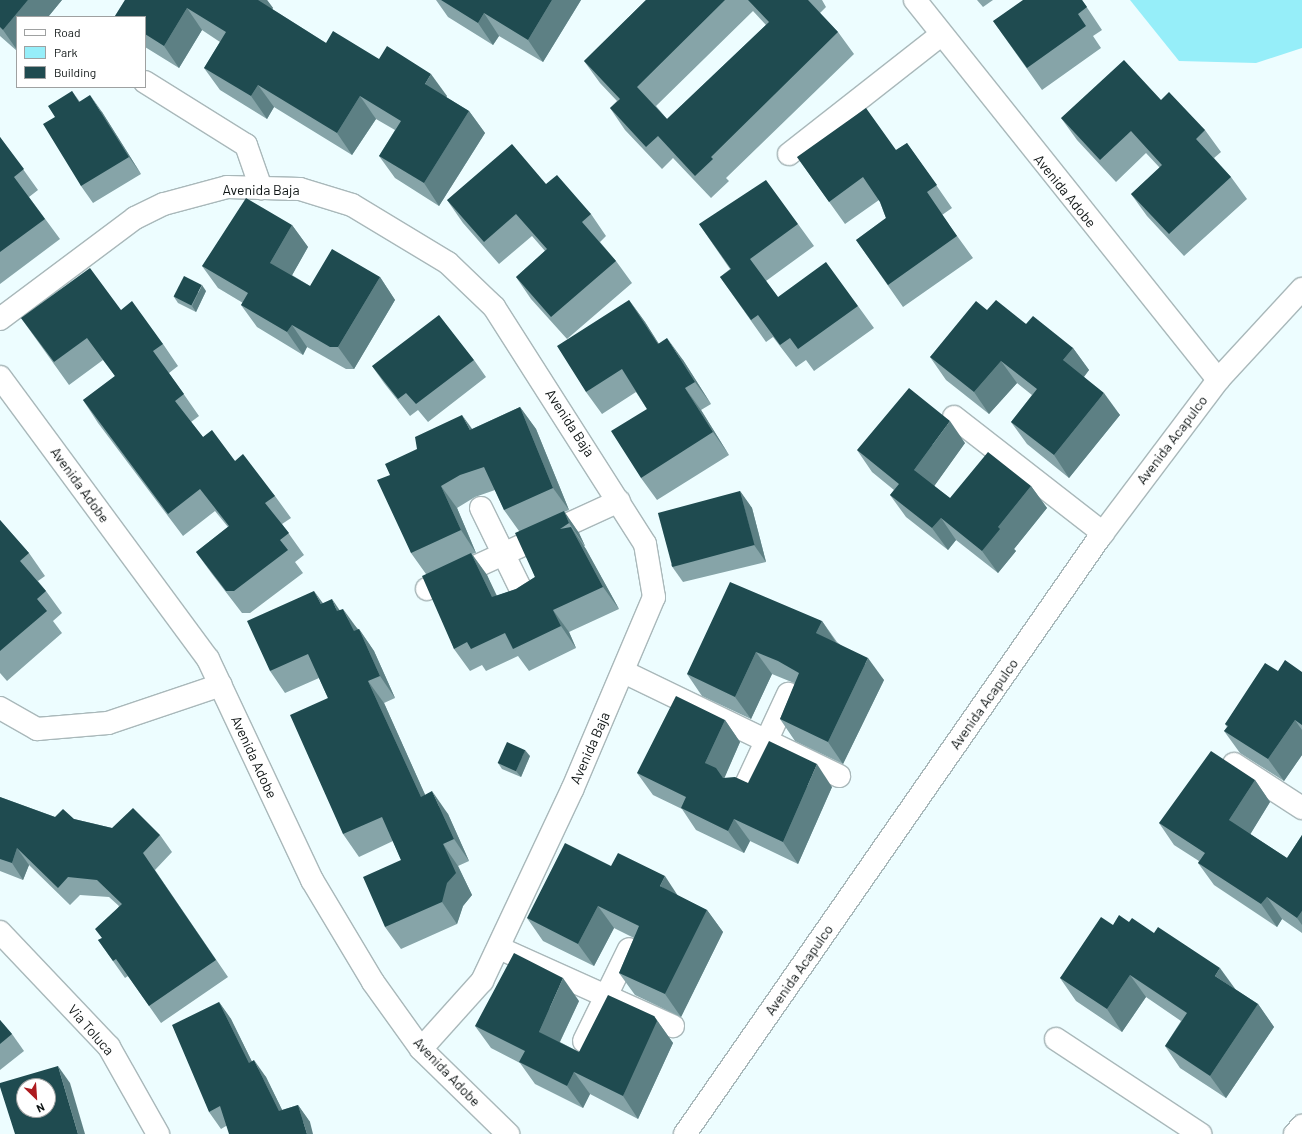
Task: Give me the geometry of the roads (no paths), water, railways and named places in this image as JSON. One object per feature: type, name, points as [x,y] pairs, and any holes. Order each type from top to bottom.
[{"type":"street","name":"Avenida Adobe","points":[[915,0],[1218,380]]},
{"type":"street","points":[[789,154],[941,34]]},
{"type":"street","points":[[146,83],[246,145],[261,188]]},
{"type":"street","name":"Avenida Baja","points":[[0,319],[135,218],[164,204],[227,187],[300,189],[352,205],[448,263],[494,307],[645,544],[654,597],[624,672],[499,948],[482,981],[421,1048]]},
{"type":"street","name":"Avenida Acapulco","points":[[685,1134],[1103,533],[1218,380],[1302,289]]},
{"type":"street","name":"Avenida Adobe","points":[[0,377],[208,659],[312,880],[373,982],[421,1048],[508,1134]]},
{"type":"street","points":[[954,418],[1103,533]]},
{"type":"street","points":[[427,589],[619,501]]},
{"type":"street","points":[[481,508],[526,600]]},
{"type":"street","points":[[624,672],[839,776]]},
{"type":"street","points":[[0,708],[37,729],[108,723],[221,685]]},
{"type":"street","points":[[744,789],[788,694]]},
{"type":"street","points":[[1234,764],[1302,808]]},
{"type":"street","name":"Via Toluca","points":[[4,935],[109,1047],[158,1134]]},
{"type":"street","points":[[499,948],[674,1026]]},
{"type":"street","points":[[584,1041],[629,949]]},
{"type":"street","points":[[1056,1039],[1200,1134]]},
{"type":"street","points":[[1295,1134],[1302,1126]]}]
